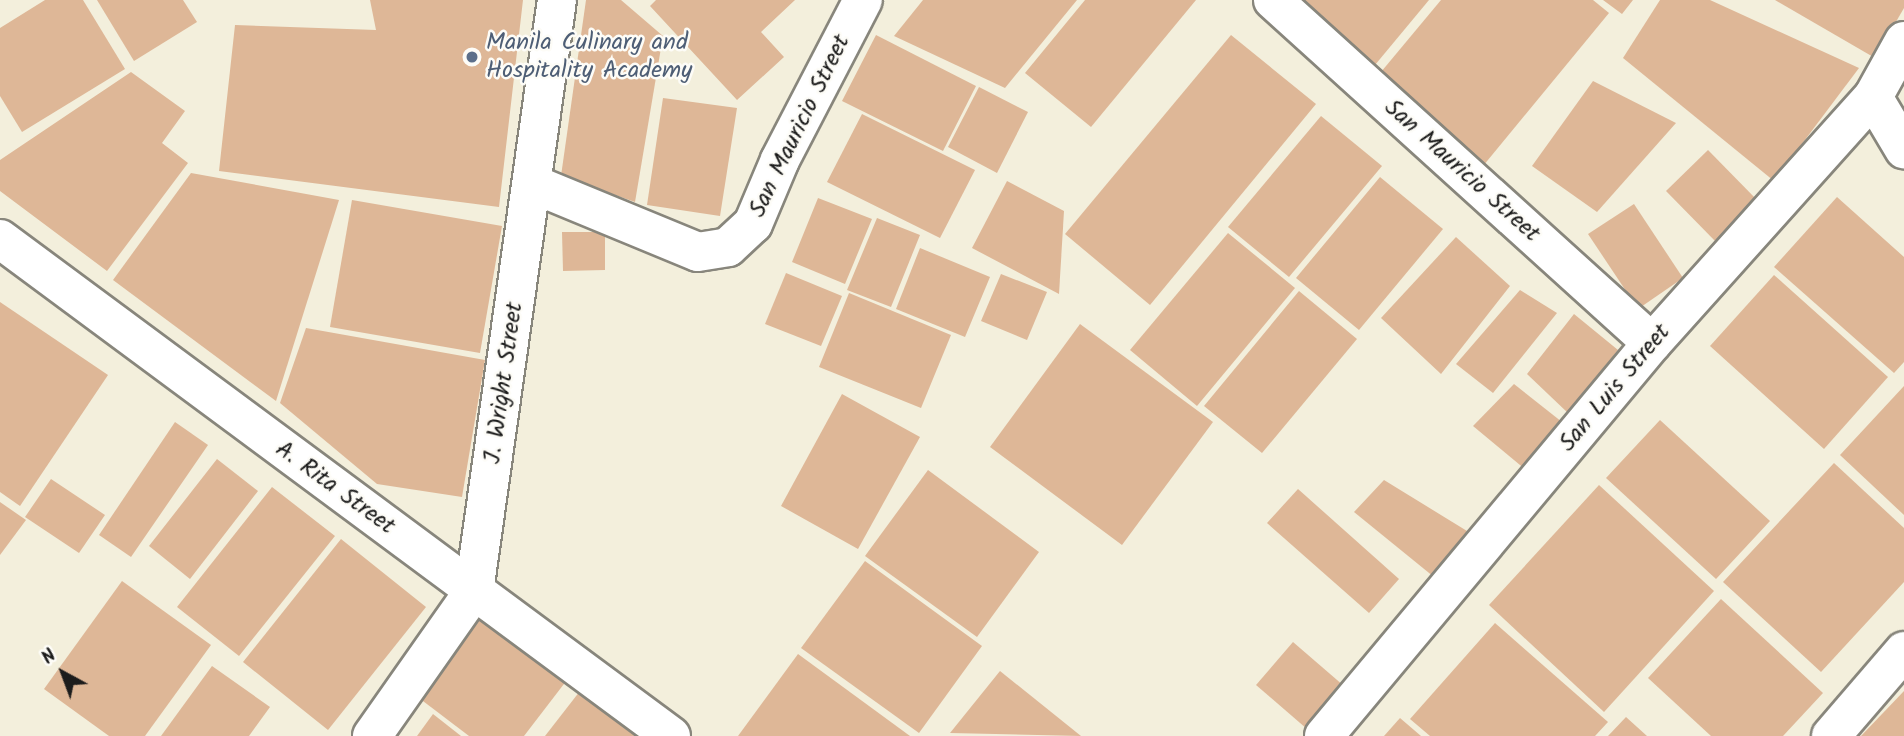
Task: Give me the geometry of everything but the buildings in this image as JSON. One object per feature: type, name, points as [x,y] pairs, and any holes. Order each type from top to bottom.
[{"type":"street","name":"J. Wright Street","points":[[372,736],[474,591],[557,0]]},
{"type":"street","name":"San Mauricio Street","points":[[533,184],[698,252],[728,247],[753,224],[780,160],[863,0]]},
{"type":"street","name":"San Mauricio Street","points":[[1273,0],[1652,343]]},
{"type":"street","name":"San Luis Street","points":[[1324,736],[1652,343],[1873,97],[1904,41]]},
{"type":"street","points":[[1873,97],[1904,149]]},
{"type":"street","name":"A. Rita Street","points":[[0,239],[671,736]]},
{"type":"street","points":[[1830,736],[1904,651]]},
{"type":"place","name":"Manila Culinary and Hospitality Academy","points":[[472,57]]}]
